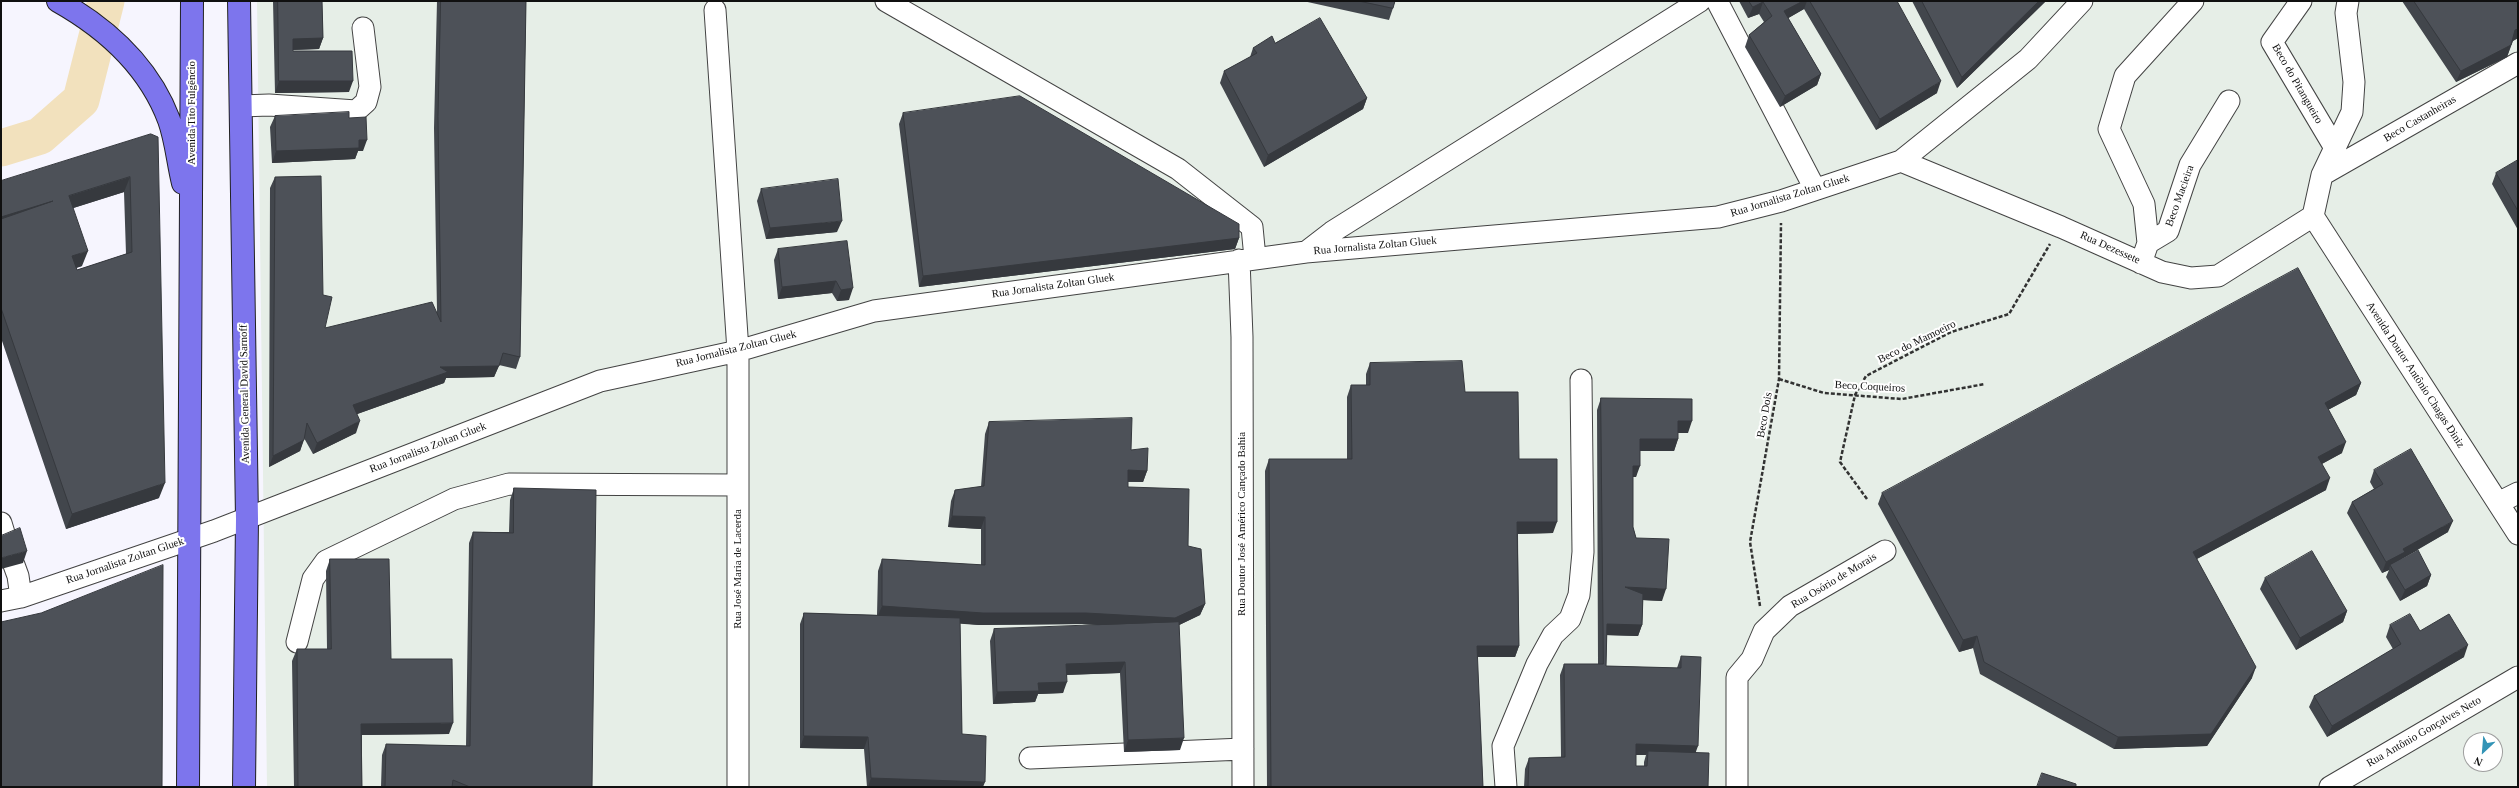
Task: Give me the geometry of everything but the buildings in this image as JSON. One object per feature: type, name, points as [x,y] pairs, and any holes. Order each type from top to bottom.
[{"type":"main road","points":[[58,1],[78,12],[123,49],[154,87],[169,121],[192,225],[191,537],[188,787]]},
{"type":"main road","name":"Avenida Tito Fulgêncio","points":[[192,1],[192,225]]},
{"type":"main road","name":"Avenida General David Sarnoff","points":[[239,1],[246,519],[244,787]]},
{"type":"street","name":"Rua Doutor José Américo Cançado Bahia","points":[[886,1],[1178,168],[1252,227],[1247,259],[1242,337],[1243,787]]},
{"type":"street","points":[[1306,252],[1332,232],[1700,1]]},
{"type":"street","points":[[1717,1],[1815,189]]},
{"type":"street","name":"Rua Jornalista Zoltan Gluek","points":[[1,601],[21,597],[246,519],[600,381],[738,351],[874,311],[1306,252],[1718,218],[1782,201],[1900,161],[2028,59],[2082,1]]},
{"type":"street","points":[[2141,263],[2148,243],[2144,204],[2109,129],[2125,76],[2193,1]]},
{"type":"street","name":"Beco do Pitangueiro","points":[[2301,1],[2272,42],[2335,148]]},
{"type":"street","points":[[2313,216],[2322,175],[2352,112],[2354,82],[2346,13],[2348,1]]},
{"type":"street","name":"Rua José Maria de Lacerda","points":[[715,10],[738,351],[738,787]]},
{"type":"street","points":[[241,106],[269,104],[356,111],[366,102],[370,87],[363,28]]},
{"type":"street","name":"Beco Castanheiras","points":[[2322,175],[2518,63]]},
{"type":"street","name":"Beco Macieira","points":[[2148,243],[2168,231],[2190,165],[2229,102]]},
{"type":"street","name":"Rua Dezessete","points":[[1900,161],[2061,227],[2162,272],[2191,278],[2218,276],[2313,216]]},
{"type":"street","name":"Avenida Doutor Antônio Chagas Diniz","points":[[2313,216],[2518,534]]},
{"type":"street","points":[[1506,787],[1503,746],[1537,664],[1553,634],[1570,619],[1579,595],[1583,552],[1581,380]]},
{"type":"street","points":[[297,642],[313,579],[326,561],[454,499],[509,484],[738,485]]},
{"type":"street","points":[[2498,503],[2518,493]]},
{"type":"street","points":[[1,523],[7,543]]},
{"type":"street","name":"Rua Osório de Morais","points":[[1737,787],[1737,677],[1752,659],[1764,631],[1790,606],[1885,550]]},
{"type":"street","points":[[14,566],[18,576],[21,597]]},
{"type":"street","name":"Rua Antônio Gonçalves Neto","points":[[2330,787],[2518,676]]},
{"type":"street","points":[[1030,758],[1243,750]]},
{"type":"path","name":"Beco Dois","points":[[1764,631],[1750,542],[1779,379],[1782,201]]},
{"type":"path","name":"Beco do Mamoeiro","points":[[1867,499],[1840,462],[1855,395],[1866,376],[1951,332],[2009,314],[2061,227]]},
{"type":"path","name":"Beco Coqueiros","points":[[1779,379],[1824,393],[1902,399],[1985,384]]},
{"type":"shaded area","points":[[257,1],[2518,1],[2518,787],[267,787]]},
{"type":"waterway","points":[[1,148],[40,136],[81,100],[106,1]]}]
